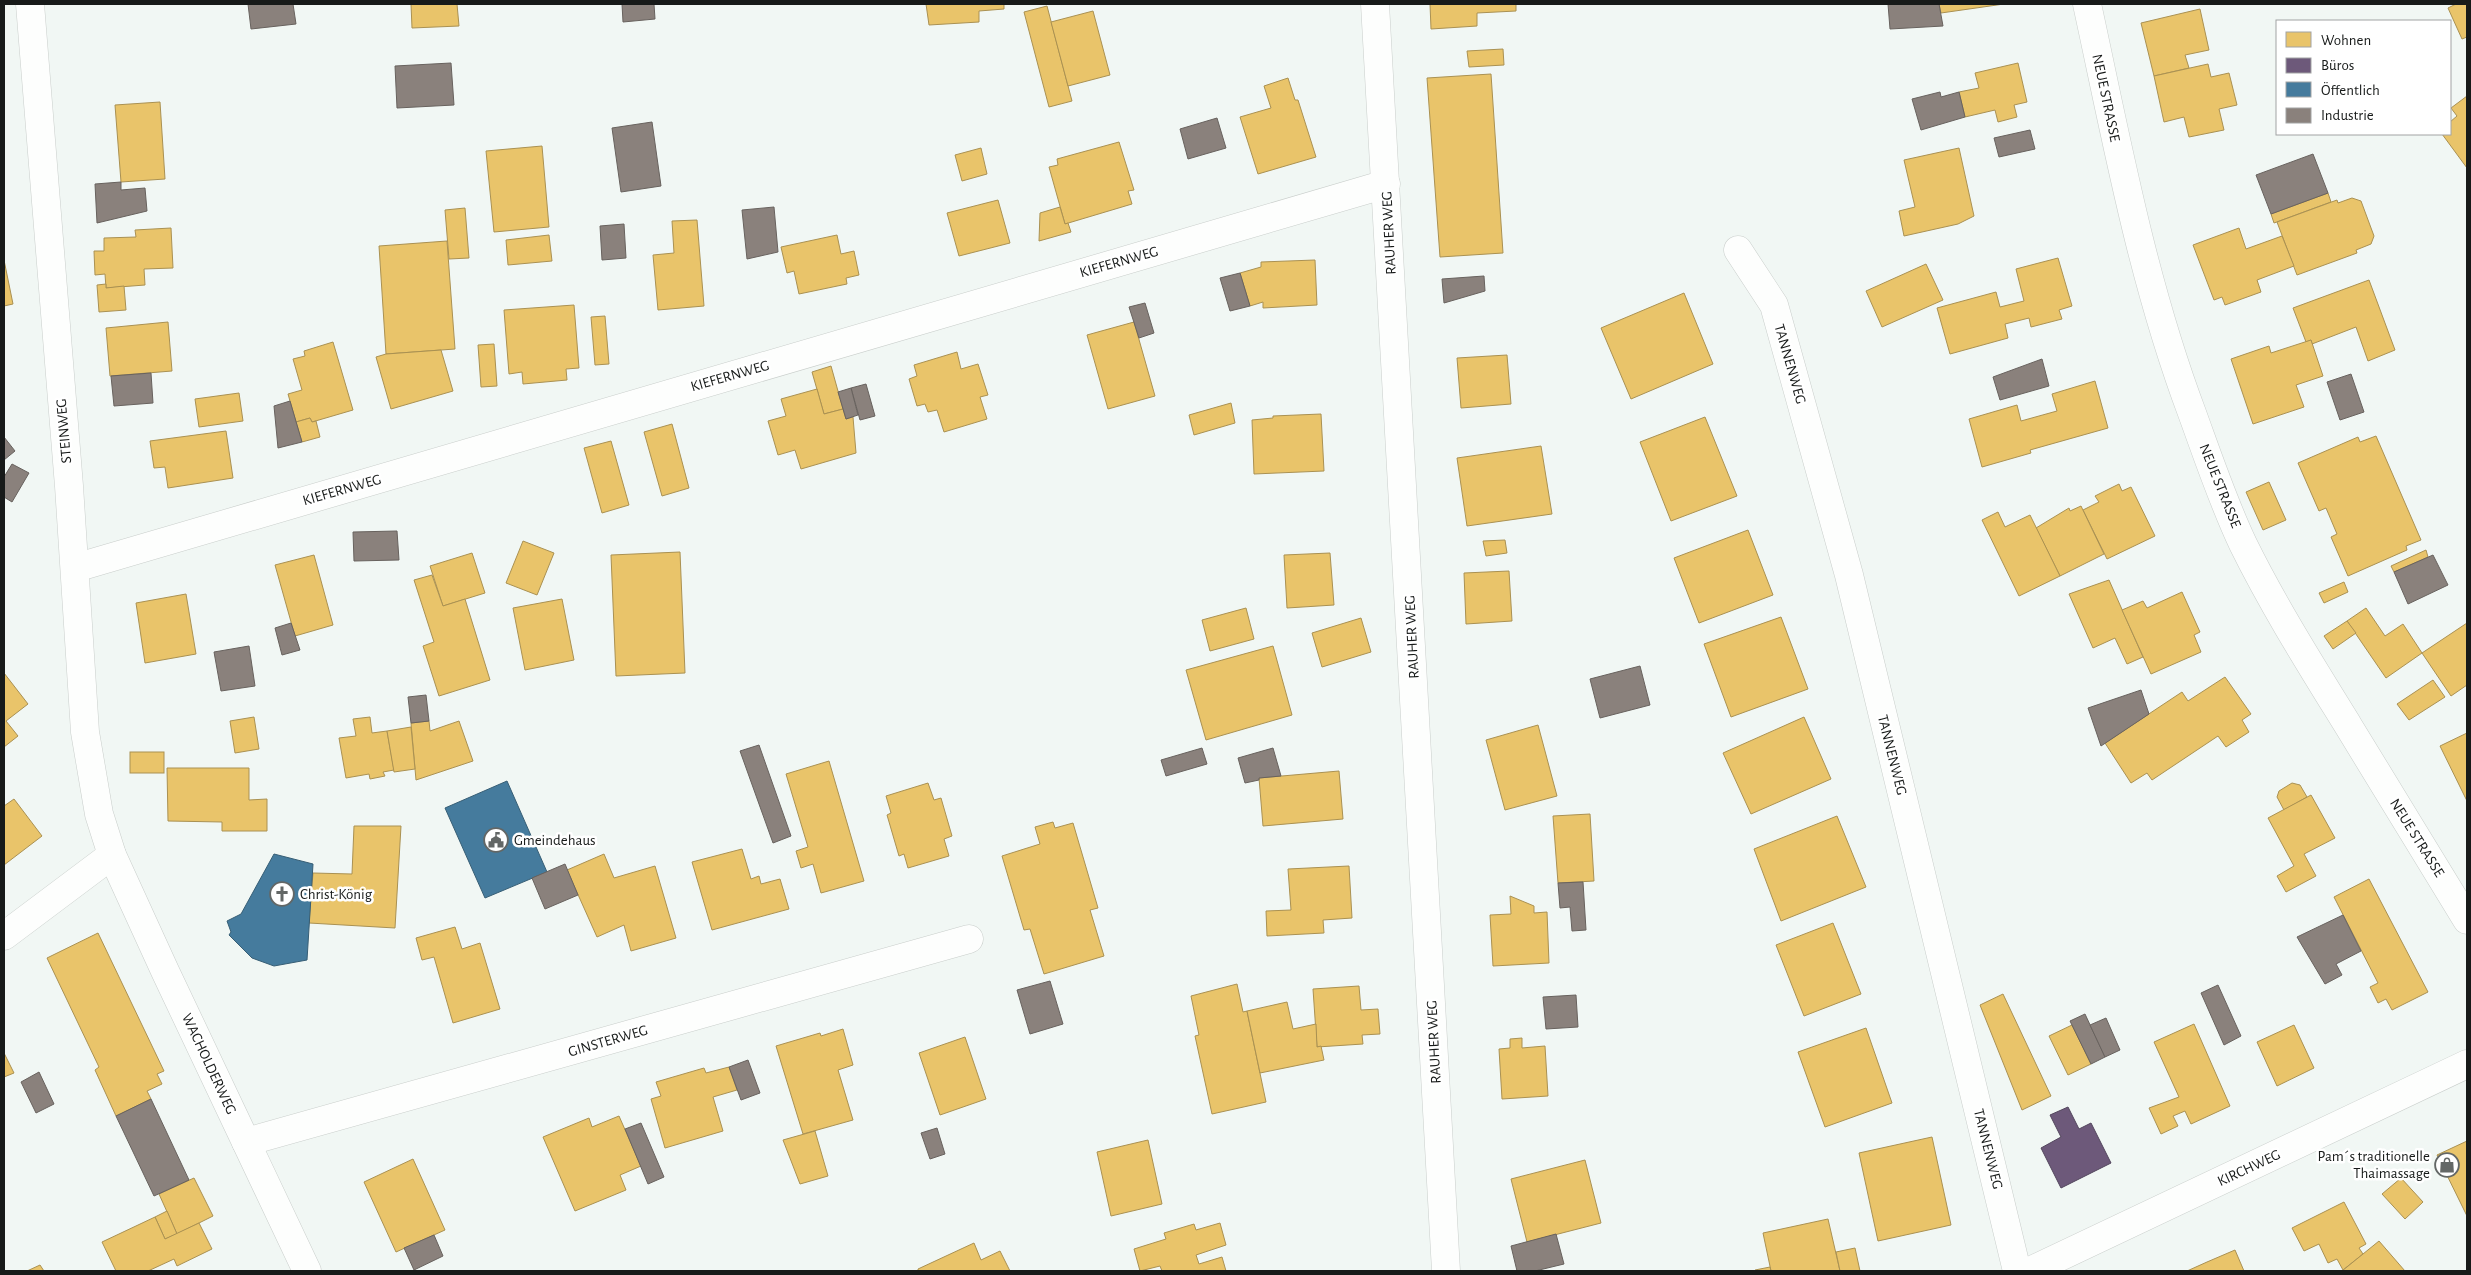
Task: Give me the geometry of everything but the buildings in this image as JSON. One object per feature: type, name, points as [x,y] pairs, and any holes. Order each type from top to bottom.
[{"type":"street","name":"STEINWEG","points":[[30,4],[88,762],[99,814],[112,855]]},
{"type":"street","name":"RAUHER WEG","points":[[1376,4],[1446,1271]]},
{"type":"street","name":"NEUE STRASSE","points":[[2087,4],[2116,144],[2141,249],[2173,360],[2243,543],[2300,646],[2467,920]]},
{"type":"street","name":"KIEFERNWEG","points":[[74,568],[1386,184]]},
{"type":"street","name":"TANNENWEG","points":[[1738,250],[1774,305],[1849,575],[2017,1271]]},
{"type":"street","points":[[4,936],[112,855]]},
{"type":"street","name":"WACHOLDERWEG","points":[[112,855],[307,1271]]},
{"type":"street","name":"GINSTERWEG","points":[[246,1142],[969,939]]},
{"type":"street","name":"KIRCHWEG","points":[[2030,1271],[2467,1064]]},
{"type":"place","name":"Gmeindehaus","points":[[496,840]]},
{"type":"place","name":"Christ-König","points":[[282,894]]},
{"type":"place","name":"Pam´s traditionelle Thaimassage","points":[[2447,1165]]}]
